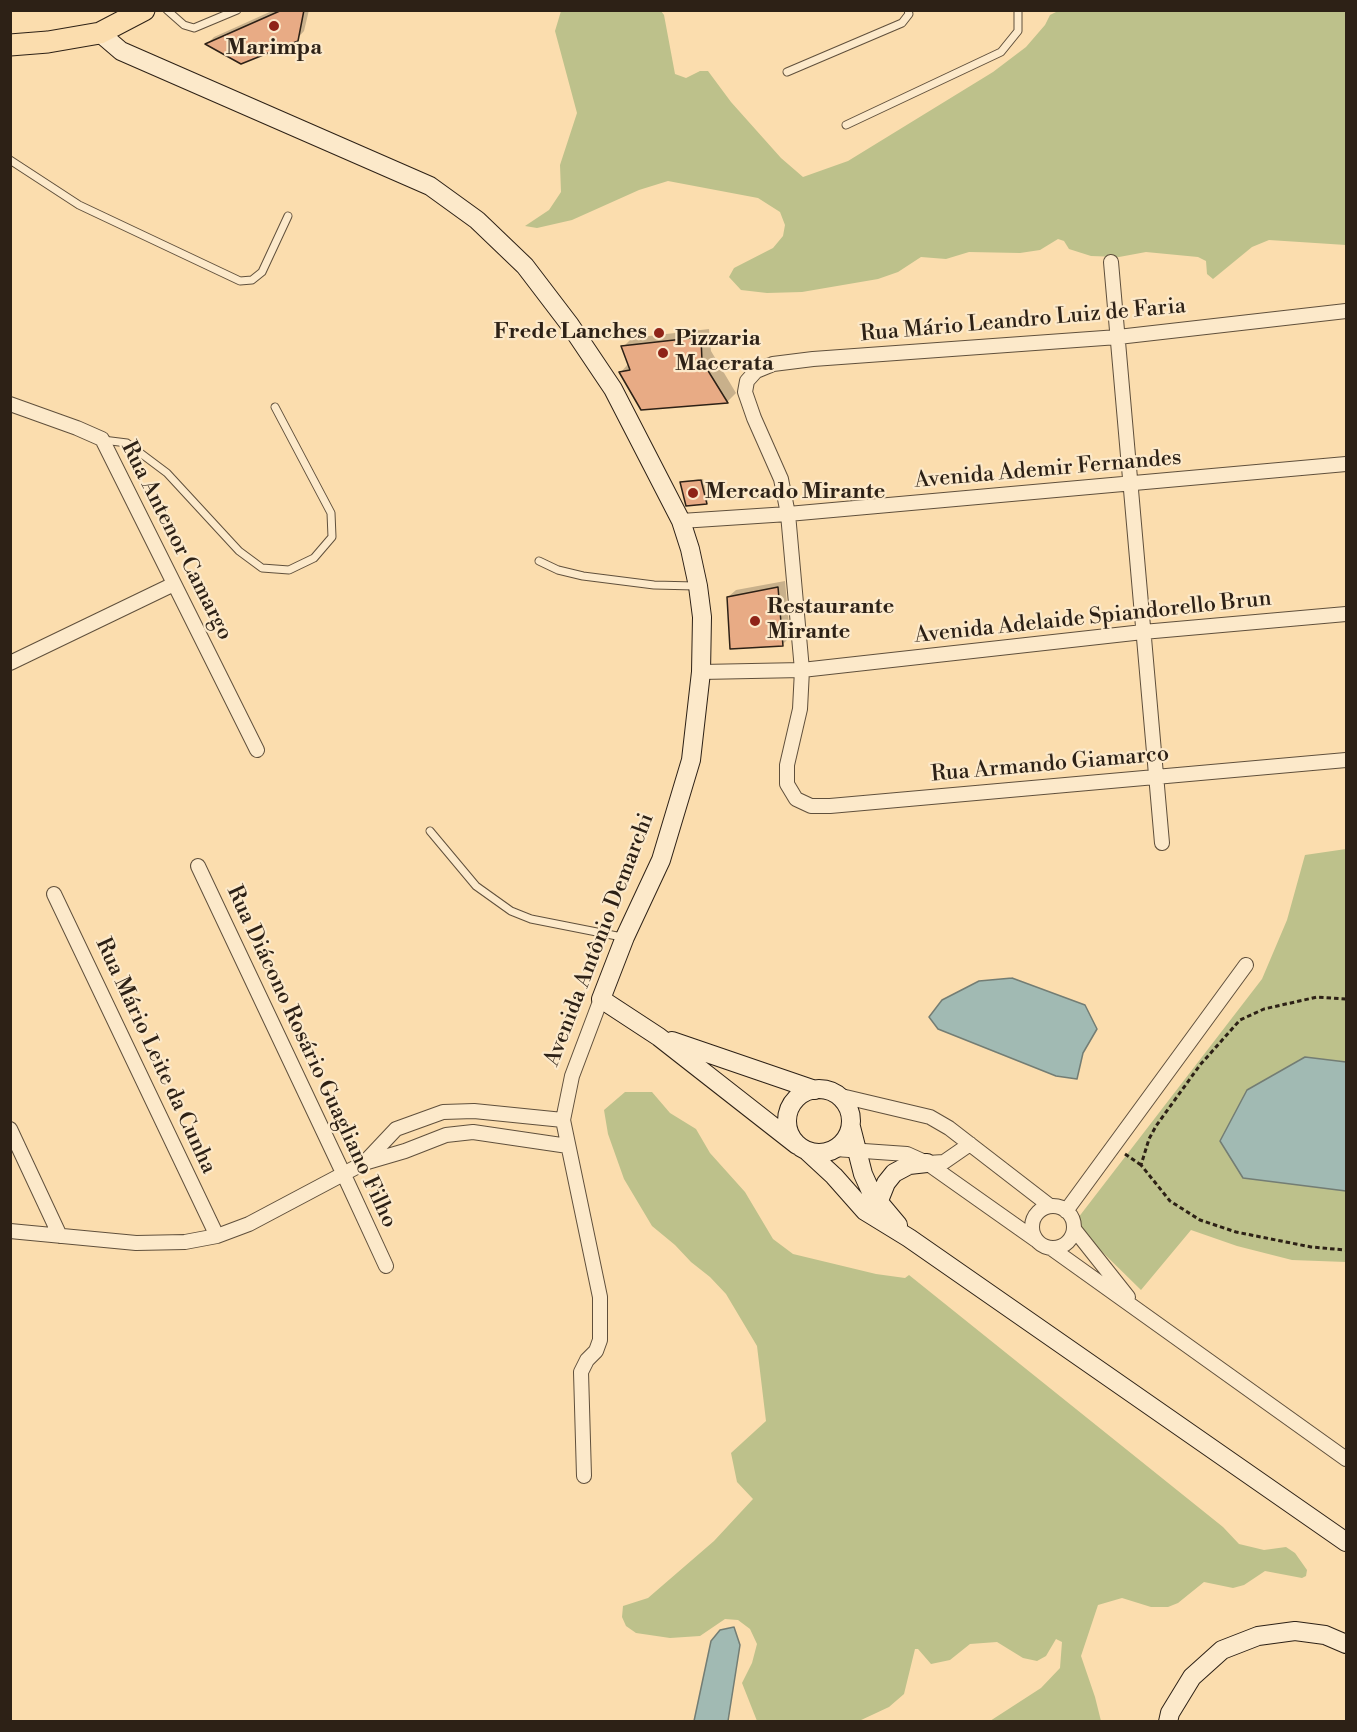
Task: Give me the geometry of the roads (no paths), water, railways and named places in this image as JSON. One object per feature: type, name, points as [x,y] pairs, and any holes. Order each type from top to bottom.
[{"type":"main road","points":[[10,45],[48,42],[100,33],[144,10]]},
{"type":"street","name":"Avenida Antônio Demarchi","points":[[100,33],[121,51],[430,186],[477,220],[525,266],[570,325],[613,389],[681,521],[690,549],[702,617],[701,672],[691,760],[661,860],[625,937],[572,1076],[563,1120],[600,1297],[600,1340],[596,1351],[587,1360],[581,1372],[584,1476]]},
{"type":"street","points":[[1111,262],[1162,843]]},
{"type":"street","name":"Rua Mário Leandro Luiz de Faria","points":[[788,514],[781,478],[745,392],[747,381],[756,371],[772,364],[1118,336],[1347,311]]},
{"type":"street","name":"Rua Antenor Camargo","points":[[10,404],[102,439],[257,750]]},
{"type":"street","name":"Avenida Ademir Fernandes","points":[[681,521],[788,514],[1347,464]]},
{"type":"street","points":[[788,514],[802,670]]},
{"type":"street","points":[[10,663],[174,584]]},
{"type":"street","name":"Avenida Adelaide Spiandorello Brun","points":[[701,672],[802,670],[1143,632],[1347,614]]},
{"type":"street","name":"Rua Armando Giamarco","points":[[802,670],[800,709],[787,765],[787,784],[796,799],[811,806],[1347,760]]},
{"type":"street","name":"Rua Diácono Rosário Guagliano Filho","points":[[198,866],[386,1266]]},
{"type":"street","name":"Rua Mário Leite da Cunha","points":[[54,894],[217,1236]]},
{"type":"street","points":[[1066,1210],[1246,965]]},
{"type":"street","points":[[601,999],[659,1037],[803,1148],[822,1154],[835,1149],[845,1140],[851,1127]]},
{"type":"street","points":[[659,1037],[815,1090],[826,1090],[837,1095],[930,1117],[949,1128],[1050,1206],[1066,1210],[1071,1216],[1074,1229],[1139,1310]]},
{"type":"street","points":[[815,1090],[794,1101],[788,1112],[787,1124],[790,1135],[834,1176],[865,1211],[909,1238],[1347,1542]]},
{"type":"street","points":[[837,1095],[846,1103],[863,1174],[872,1194],[909,1238]]},
{"type":"street","points":[[364,1163],[396,1129],[443,1112],[474,1111],[563,1120]]},
{"type":"street","points":[[10,1129],[60,1236]]},
{"type":"street","points":[[10,1231],[136,1243],[185,1242],[217,1236],[249,1224],[364,1163],[405,1151],[446,1135],[473,1132],[568,1146]]},
{"type":"street","points":[[878,1203],[886,1183],[894,1173],[909,1165],[944,1162],[970,1144]]},
{"type":"street","points":[[835,1149],[907,1154],[927,1163],[1042,1246],[1059,1248],[1072,1237],[1074,1229]]},
{"type":"street","points":[[1036,1240],[1032,1232],[1032,1223],[1036,1215],[1050,1206]]},
{"type":"street","points":[[1051,1248],[1347,1459]]},
{"type":"street","points":[[1168,1722],[1170,1713],[1192,1677],[1222,1650],[1258,1635],[1296,1631],[1326,1635],[1347,1644]]},
{"type":"lane","points":[[167,10],[184,25],[194,28],[237,10]]},
{"type":"lane","points":[[787,72],[903,23],[909,14],[908,10]]},
{"type":"lane","points":[[846,125],[1001,52],[1018,31],[1018,10]]},
{"type":"lane","points":[[10,160],[79,205],[240,281],[252,280],[262,272],[288,216]]},
{"type":"lane","points":[[102,439],[127,443],[167,473],[239,551],[262,568],[289,570],[314,558],[332,537],[331,513],[275,406]]},
{"type":"lane","points":[[539,561],[558,570],[583,576],[654,585],[698,586]]},
{"type":"lane","points":[[430,831],[476,886],[511,911],[531,918],[625,937]]},
{"type":"water","points":[[1012,978],[1085,1005],[1097,1029],[1083,1053],[1077,1079],[1056,1076],[938,1029],[929,1017],[942,1000],[979,981]]},
{"type":"water","points":[[1305,1057],[1346,1062],[1346,1191],[1243,1178],[1220,1141],[1247,1090]]},
{"type":"water","points":[[734,1627],[740,1645],[728,1721],[694,1721],[711,1641],[720,1630]]},
{"type":"place","name":"Marimpa","points":[[274,26]]},
{"type":"place","name":"Frede Lanches","points":[[659,333]]},
{"type":"place","name":"Pizzaria Macerata","points":[[663,353]]},
{"type":"place","name":"Mercado Mirante","points":[[693,493]]},
{"type":"place","name":"Restaurante Mirante","points":[[755,621]]}]
